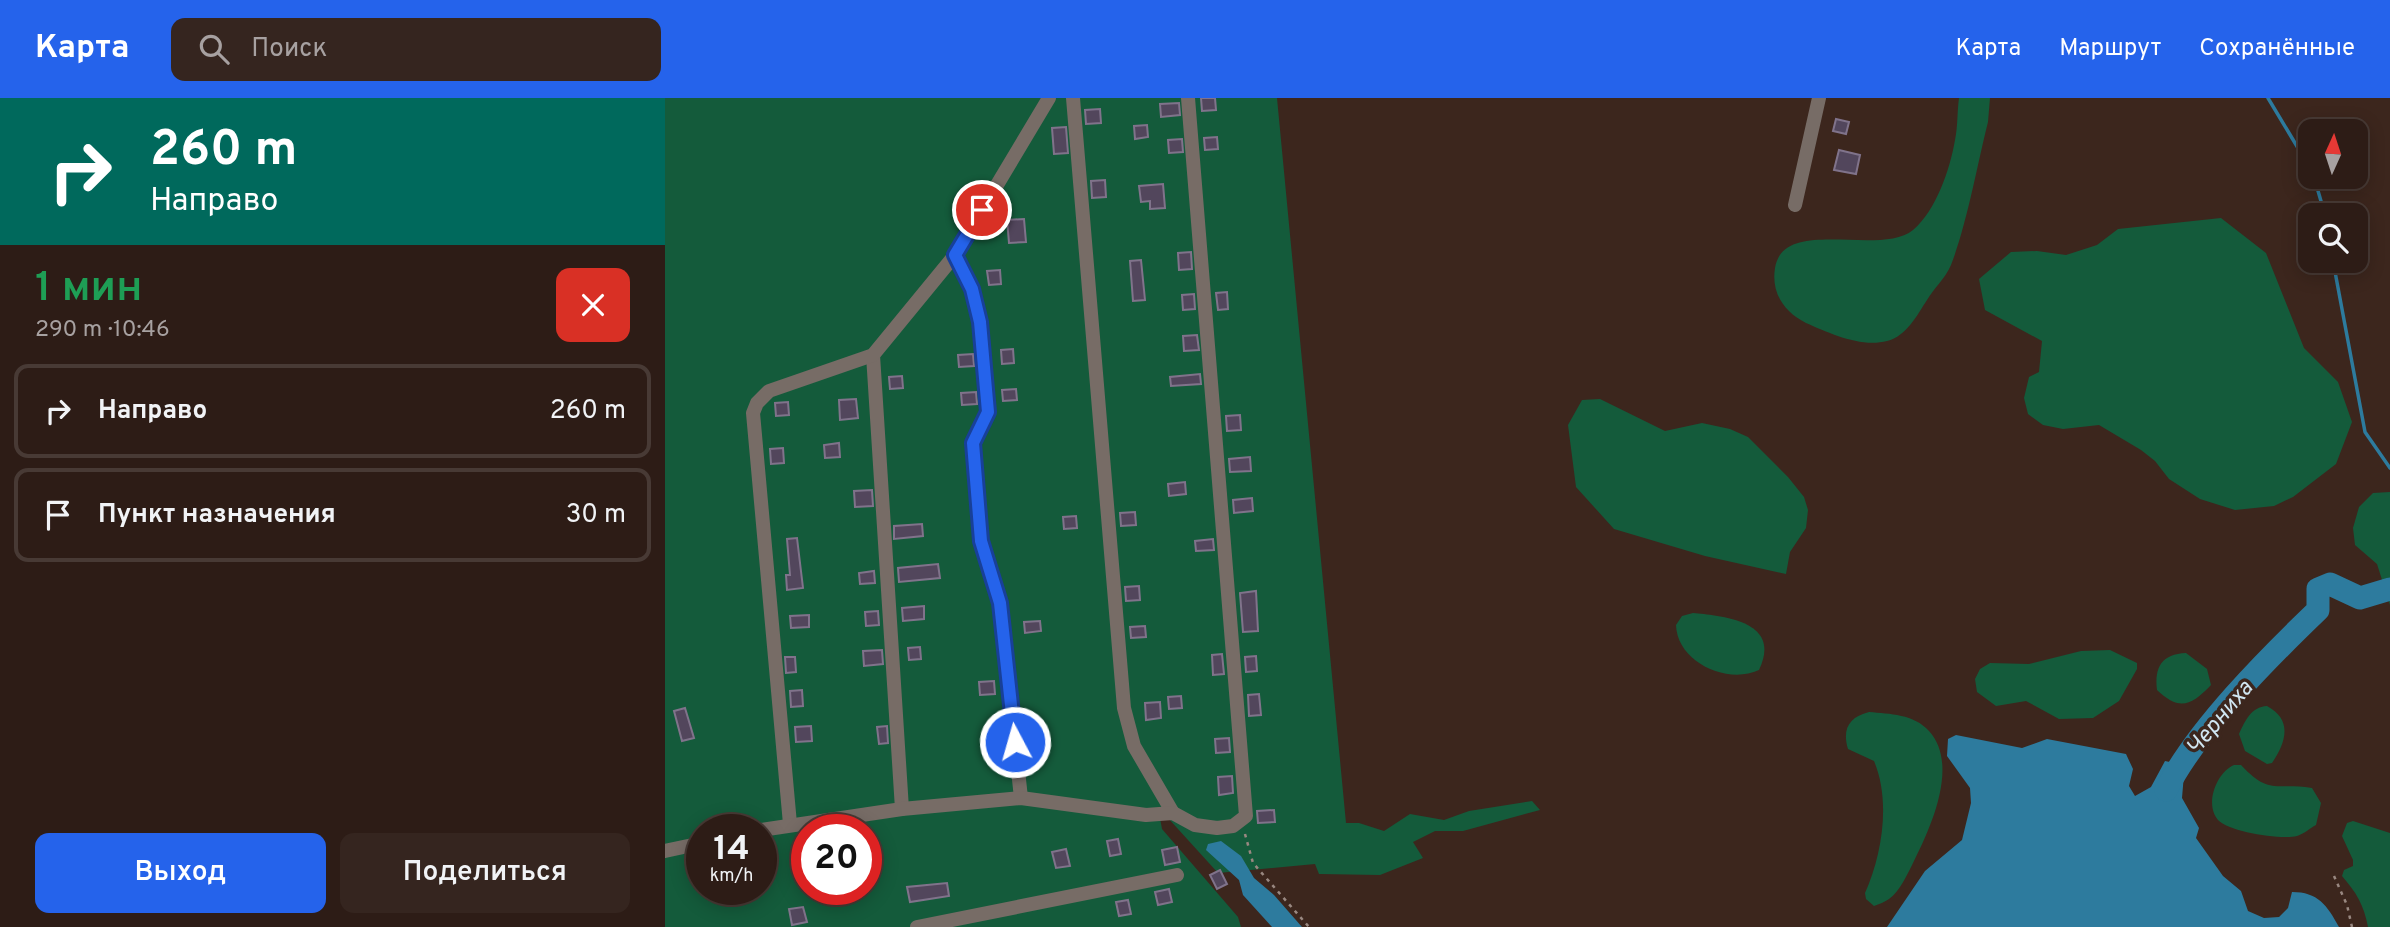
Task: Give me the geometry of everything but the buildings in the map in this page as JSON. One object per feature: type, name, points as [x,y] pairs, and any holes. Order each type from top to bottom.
[{"type":"street","points":[[790,824],[753,413],[757,403],[769,391],[873,355],[955,255],[1049,98]]},
{"type":"street","points":[[1073,98],[1123,708],[1134,746],[1173,813],[1195,825],[1217,828],[1242,821],[1247,809],[1188,98]]},
{"type":"street","points":[[1795,205],[1819,98]]},
{"type":"street","points":[[955,255],[972,289],[980,322],[988,412],[973,443],[981,541],[1000,603],[1021,798]]},
{"type":"street","points":[[873,355],[902,809]]},
{"type":"street","points":[[777,827],[902,809],[1021,798],[1146,815],[1173,813]]},
{"type":"street","points":[[666,848],[686,845]]},
{"type":"street","points":[[918,927],[1177,875]]},
{"type":"path","points":[[1242,821],[1253,863],[1309,927]]},
{"type":"path","points":[[2334,876],[2352,927]]},
{"type":"green space","points":[[665,98],[1277,98],[1346,823],[1359,823],[1384,831],[1410,814],[1444,820],[1469,811],[1532,801],[1540,810],[1463,831],[1435,831],[1413,842],[1423,858],[1380,875],[1319,874],[1315,864],[1218,873],[1158,807],[1162,829],[1238,917],[1241,927],[665,927]]},
{"type":"green space","points":[[1959,98],[1990,98],[1988,122],[1957,249],[1946,275],[1915,318],[1900,335],[1877,343],[1845,338],[1798,319],[1785,307],[1775,286],[1775,268],[1782,253],[1795,244],[1813,240],[1879,240],[1898,237],[1913,230],[1929,212],[1946,176],[1956,135]]},
{"type":"green space","points":[[2221,218],[2266,253],[2304,348],[2338,382],[2352,422],[2336,464],[2293,497],[2274,506],[2235,510],[2200,499],[2169,479],[2155,461],[2141,450],[2099,425],[2063,429],[2043,425],[2028,414],[2024,398],[2029,377],[2039,372],[2042,341],[1985,310],[1979,279],[2011,252],[2037,251],[2066,255],[2097,245],[2118,229]]},
{"type":"green space","points":[[1600,399],[1665,431],[1702,423],[1730,429],[1748,437],[1788,477],[1804,497],[1808,510],[1806,528],[1790,552],[1786,574],[1705,556],[1614,529],[1576,487],[1568,425],[1582,400]]},
{"type":"green space","points":[[2390,492],[2390,605],[2377,564],[2355,545],[2353,528],[2359,507],[2373,493]]},
{"type":"green space","points":[[1693,613],[1734,620],[1757,632],[1763,641],[1764,654],[1759,670],[1746,674],[1719,672],[1694,659],[1685,650],[1676,625],[1682,616]]},
{"type":"green space","points":[[2110,650],[2137,663],[2137,669],[2119,701],[2093,718],[2059,719],[2026,701],[1996,706],[1977,692],[1975,679],[1980,669],[1990,663],[2029,664],[2081,651]]},
{"type":"green space","points":[[2186,653],[2207,669],[2211,685],[2197,698],[2178,703],[2157,690],[2157,675],[2165,659]]},
{"type":"green space","points":[[2267,706],[2281,718],[2285,732],[2277,755],[2272,763],[2267,764],[2245,751],[2239,734],[2253,712]]},
{"type":"green space","points":[[1869,712],[1901,716],[1923,725],[1938,745],[1942,761],[1939,797],[1920,849],[1897,892],[1874,906],[1866,899],[1865,893],[1880,845],[1882,793],[1874,761],[1848,749],[1846,742],[1847,730],[1852,721]]},
{"type":"green space","points":[[2234,765],[2241,765],[2266,784],[2312,788],[2321,803],[2316,825],[2297,836],[2279,837],[2233,828],[2218,820],[2212,806],[2214,789],[2222,774]]},
{"type":"green space","points":[[2353,821],[2390,833],[2390,927],[2368,927],[2359,899],[2342,876],[2344,870],[2353,866],[2342,836],[2347,823]]},
{"type":"water","points":[[1956,735],[2022,748],[2047,739],[2126,754],[2133,769],[2129,786],[2135,796],[2151,787],[2165,761],[2179,764],[2184,774],[2182,798],[2199,828],[2196,838],[2223,876],[2241,891],[2248,911],[2264,918],[2279,917],[2288,908],[2292,892],[2309,894],[2321,901],[2339,927],[1887,927],[1925,871],[1962,840],[1971,803],[1970,788],[1947,756],[1948,739]]},
{"type":"water","points":[[1221,841],[1241,856],[1254,878],[1274,895],[1302,927],[1272,927],[1243,895],[1239,880],[1206,850],[1208,844]]},
{"type":"waterway","points":[[2268,98],[2298,148]]},
{"type":"waterway","points":[[2317,189],[2322,203]]},
{"type":"waterway","points":[[2335,273],[2365,432],[2390,468]]},
{"type":"waterway","name":"Черниха","points":[[2166,790],[2196,743],[2235,695],[2318,610],[2318,589],[2330,584],[2360,598],[2390,589]]},
{"type":"route","points":[[982,210],[955,255],[972,289],[980,322],[988,412],[973,443],[981,541],[1000,603],[1015,742]]}]
